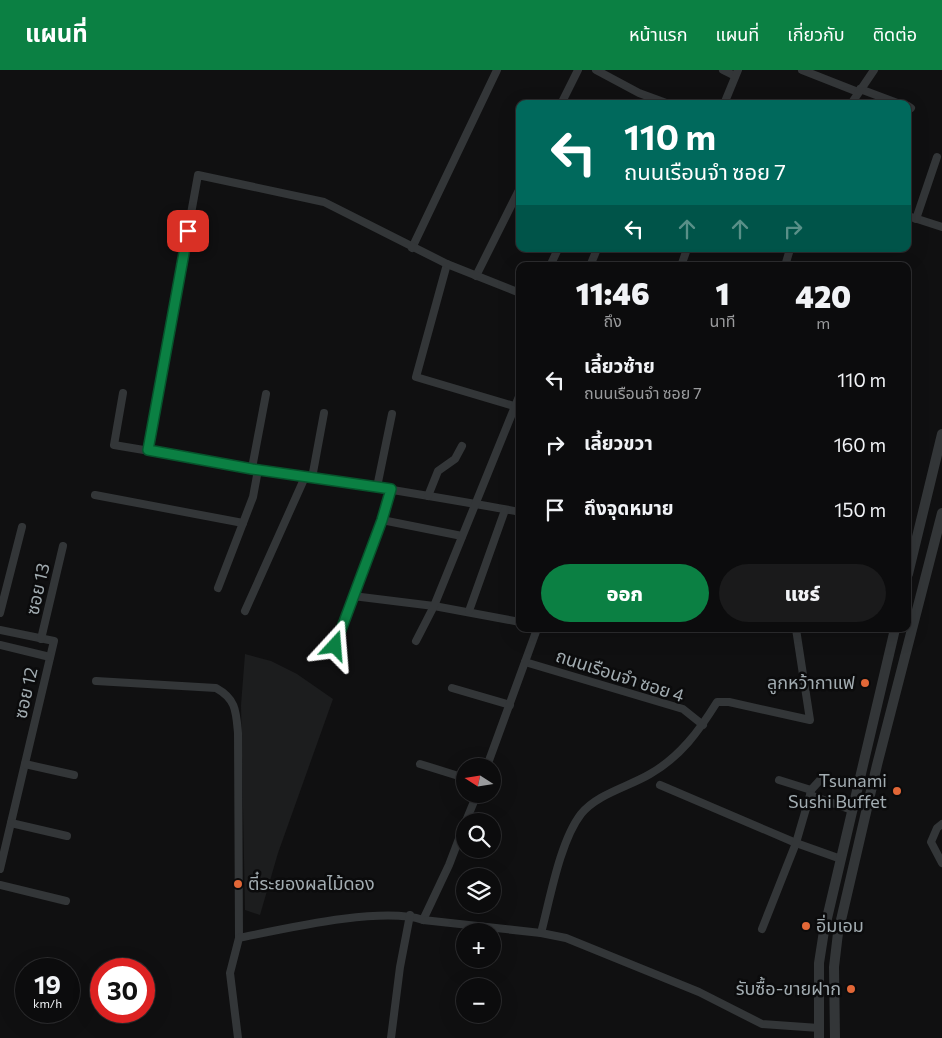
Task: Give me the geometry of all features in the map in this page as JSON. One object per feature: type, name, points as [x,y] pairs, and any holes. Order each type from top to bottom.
[{"type":"street","points":[[412,248],[497,70]]},
{"type":"street","points":[[563,100],[578,70]]},
{"type":"street","points":[[596,70],[607,73],[639,93],[655,100]]},
{"type":"street","points":[[723,70],[736,73],[726,100]]},
{"type":"street","points":[[802,70],[887,100]]},
{"type":"street","points":[[853,100],[874,70]]},
{"type":"street","points":[[916,219],[937,157]]},
{"type":"street","points":[[148,450],[198,175],[324,202],[412,248],[516,291]]},
{"type":"street","points":[[476,276],[516,196]]},
{"type":"street","points":[[911,217],[942,227]]},
{"type":"street","points":[[447,264],[416,376],[514,406]]},
{"type":"street","points":[[123,393],[114,445],[309,478],[391,489],[516,511]]},
{"type":"street","points":[[218,588],[253,497],[255,469],[266,394]]},
{"type":"street","points":[[416,641],[434,606],[516,402]]},
{"type":"street","points":[[245,611],[309,478],[324,413]]},
{"type":"street","points":[[377,487],[392,414]]},
{"type":"street","points":[[911,562],[942,434]]},
{"type":"street","points":[[428,496],[438,472],[455,459],[462,446]]},
{"type":"street","points":[[335,646],[382,520],[391,489]]},
{"type":"street","points":[[95,495],[243,523]]},
{"type":"street","points":[[470,611],[505,510]]},
{"type":"street","points":[[911,625],[942,513]]},
{"type":"street","points":[[382,520],[462,536]]},
{"type":"street","points":[[0,613],[22,527]]},
{"type":"street","name":"ซอย 13","points":[[41,638],[63,546]]},
{"type":"street","points":[[353,596],[470,611],[516,621]]},
{"type":"street","points":[[0,630],[41,638]]},
{"type":"street","points":[[490,758],[536,632]]},
{"type":"street","points":[[541,933],[563,852],[572,826],[582,812],[595,802],[651,774],[670,760],[689,743],[717,702],[729,702],[810,720],[796,632]]},
{"type":"street","points":[[240,938],[303,925],[369,917],[410,915],[423,920],[541,933],[566,938],[699,992],[762,1024],[819,1033],[819,963],[852,810],[894,632]]},
{"type":"street","points":[[835,1038],[834,967],[838,933],[909,632]]},
{"type":"street","name":"ซอย 12","points":[[0,869],[54,641],[41,638]]},
{"type":"street","points":[[0,645],[50,657]]},
{"type":"street","name":"ถนนเรือนจำ ซอย 4","points":[[525,662],[683,709],[703,725]]},
{"type":"street","points":[[96,681],[216,688],[227,694],[236,710],[238,733],[240,938],[230,973],[238,1038]]},
{"type":"street","points":[[452,688],[510,705]]},
{"type":"street","points":[[25,764],[74,775]]},
{"type":"street","points":[[420,764],[456,775]]},
{"type":"street","points":[[762,929],[796,843],[810,793],[821,779]]},
{"type":"street","points":[[779,780],[852,810]]},
{"type":"street","points":[[660,785],[796,843],[841,859]]},
{"type":"street","points":[[11,824],[66,836]]},
{"type":"street","points":[[942,824],[937,828],[931,842],[942,863]]},
{"type":"street","points":[[423,920],[456,846]]},
{"type":"street","points":[[0,885],[66,901]]},
{"type":"street","points":[[391,1038],[400,967],[410,915]]},
{"type":"shaded area","points":[[245,654],[271,661],[297,674],[333,699],[278,853],[260,915],[245,910],[241,705]]},
{"type":"place","name":"ลูกหว้ากาแฟ","points":[[865,683]]},
{"type":"place","name":"Tsunami Sushi Buffet","points":[[897,791]]},
{"type":"place","name":"ตี๋ระยองผลไม้ดอง","points":[[238,884]]},
{"type":"place","name":"อิ่มเอม","points":[[806,926]]},
{"type":"place","name":"รับซื้อ-ขายฝาก","points":[[851,989]]},
{"type":"route","points":[[188,231],[148,450],[252,469],[391,489],[382,520],[335,646]]}]
